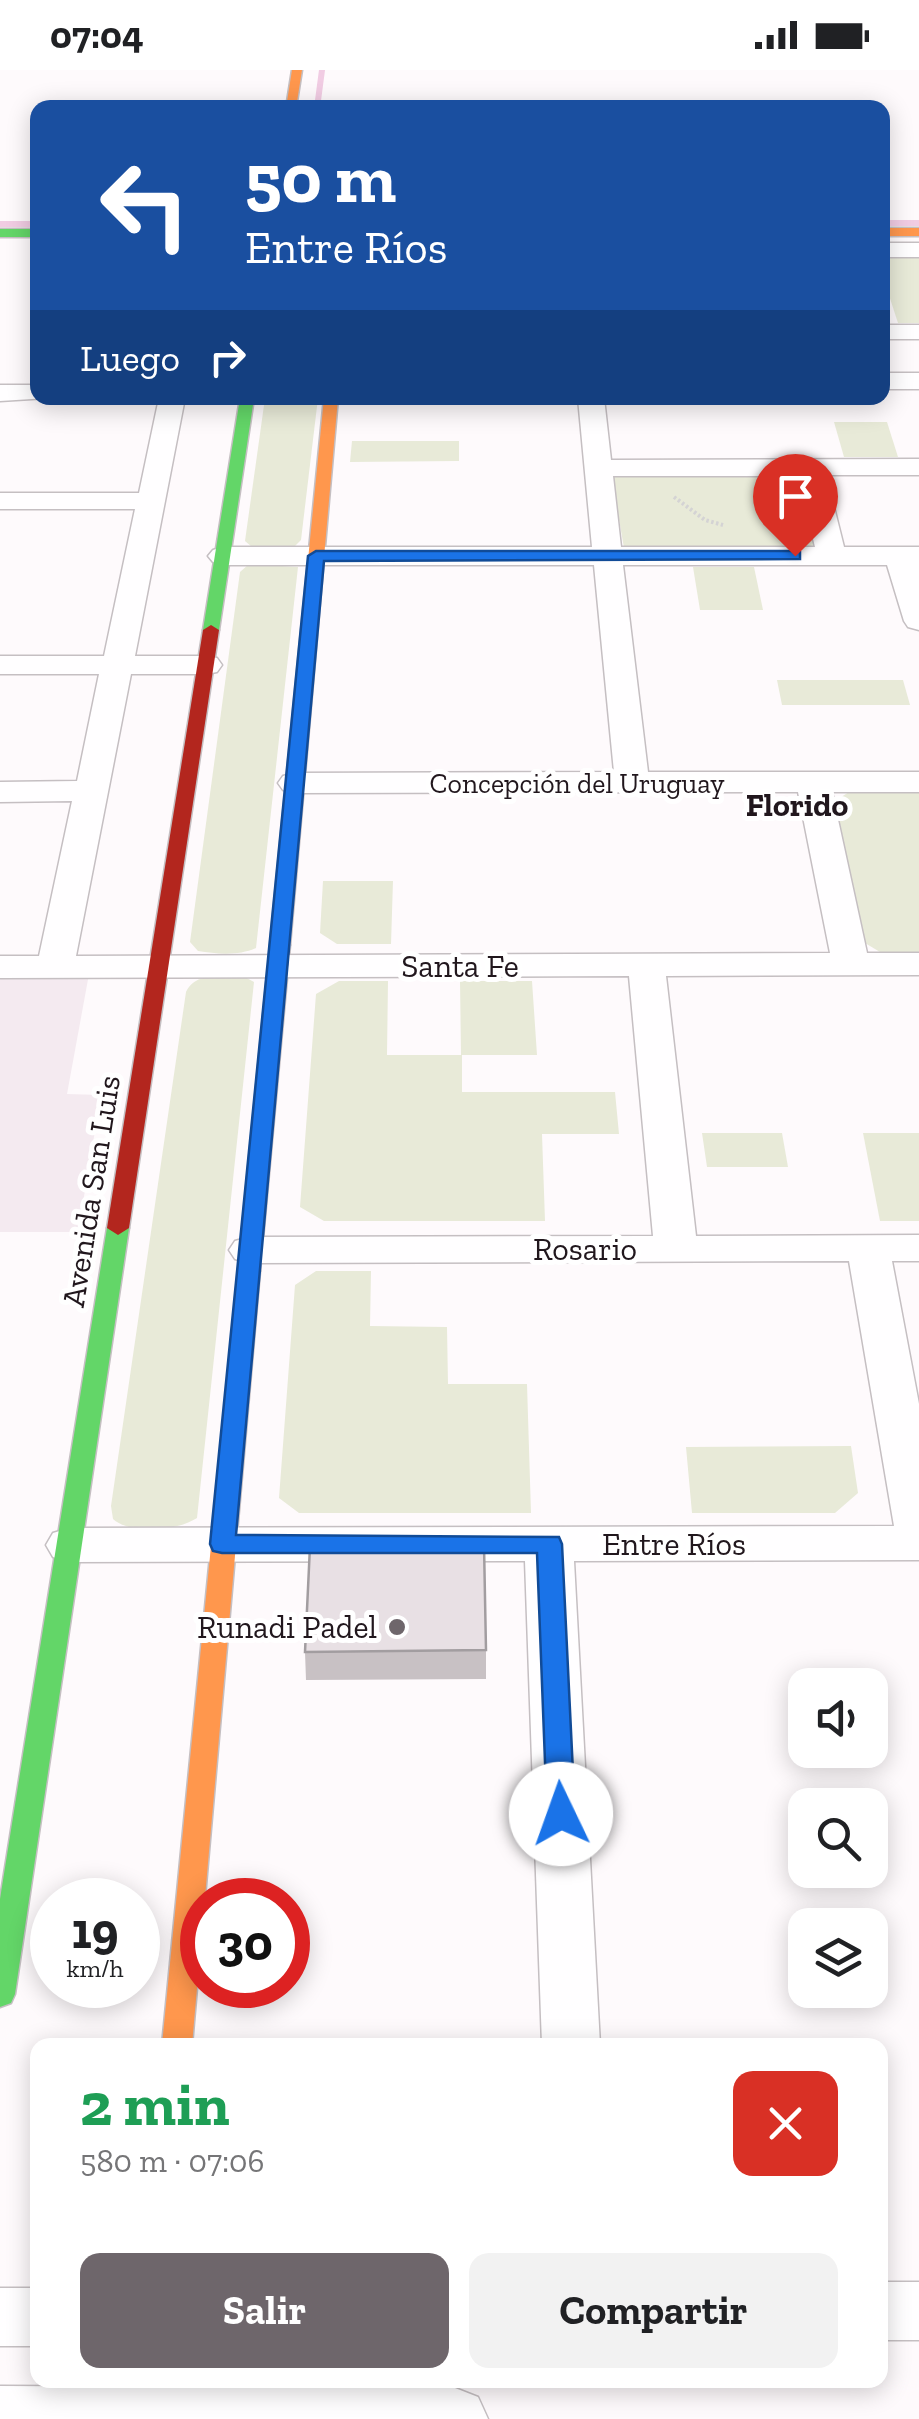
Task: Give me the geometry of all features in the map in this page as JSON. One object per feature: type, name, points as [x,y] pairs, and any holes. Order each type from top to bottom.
[{"type":"main road","points":[[293,100],[297,70]]},
{"type":"main road","points":[[890,232],[919,232]]},
{"type":"main road","points":[[0,233],[30,233]]},
{"type":"main road","name":"Avenida San Luis","points":[[1,1986],[246,405]]},
{"type":"main road","points":[[179,2038],[331,405]]},
{"type":"street","points":[[890,250],[919,250]]},
{"type":"street","points":[[890,332],[919,332]]},
{"type":"street","points":[[890,381],[919,380]]},
{"type":"street","points":[[0,393],[30,393]]},
{"type":"street","points":[[54,967],[171,405]]},
{"type":"street","points":[[591,405],[632,782]]},
{"type":"street","points":[[598,468],[919,467]]},
{"type":"street","points":[[810,468],[832,556]]},
{"type":"street","points":[[0,501],[151,501]]},
{"type":"street","points":[[222,556],[909,556],[919,621]]},
{"type":"street","points":[[0,665],[114,678]]},
{"type":"street","points":[[0,690],[114,678],[204,677]]},
{"type":"street","points":[[813,782],[850,964]]},
{"type":"street","name":"Concepción del Uruguay","points":[[294,783],[919,782]]},
{"type":"street","points":[[0,792],[91,792]]},
{"type":"street","name":"Santa Fe","points":[[0,967],[919,964]]},
{"type":"street","points":[[646,965],[676,1248]]},
{"type":"street","points":[[868,1248],[919,1530]]},
{"type":"street","name":"Rosario","points":[[250,1250],[919,1248]]},
{"type":"street","name":"Entre Ríos","points":[[70,1545],[919,1543]]},
{"type":"street","points":[[550,1544],[571,2038]]},
{"type":"street","points":[[888,2312],[919,2311]]},
{"type":"street","points":[[0,2318],[30,2317]]},
{"type":"street","points":[[153,2388],[153,2418]]},
{"type":"street","points":[[0,2417],[455,2419]]},
{"type":"path","points":[[674,497],[705,520],[734,528]]},
{"type":"shaded area","points":[[0,974],[89,974],[67,1094],[101,1095],[78,1232],[0,1232]]},
{"type":"green space","points":[[890,257],[919,257],[919,323],[898,323],[890,298]]},
{"type":"green space","points":[[264,405],[317,405],[301,540],[294,547],[252,547],[245,541]]},
{"type":"green space","points":[[834,422],[887,422],[898,457],[844,457]]},
{"type":"green space","points":[[352,441],[459,441],[459,461],[350,462]]},
{"type":"green space","points":[[617,475],[794,475],[799,478],[815,547],[624,548],[612,479]]},
{"type":"green space","points":[[249,564],[298,567],[256,948],[213,953],[198,951],[190,942],[240,572]]},
{"type":"green space","points":[[693,567],[754,567],[763,610],[700,610]]},
{"type":"green space","points":[[777,680],[903,680],[910,705],[782,705]]},
{"type":"green space","points":[[849,792],[919,792],[919,953],[880,952],[865,943],[835,801]]},
{"type":"green space","points":[[323,881],[393,881],[391,944],[337,944],[320,933]]},
{"type":"green space","points":[[243,976],[254,982],[197,1518],[166,1528],[131,1527],[113,1519],[111,1506],[186,992],[203,978]]},
{"type":"green space","points":[[339,981],[388,981],[387,1055],[461,1055],[460,981],[532,981],[537,1055],[462,1055],[462,1092],[615,1092],[619,1134],[542,1134],[545,1221],[324,1221],[300,1207],[316,994]]},
{"type":"green space","points":[[702,1133],[782,1133],[788,1167],[707,1167]]},
{"type":"green space","points":[[863,1133],[919,1133],[919,1221],[880,1221]]},
{"type":"green space","points":[[316,1271],[371,1271],[370,1326],[447,1327],[448,1384],[527,1384],[531,1513],[299,1513],[279,1498],[295,1285]]},
{"type":"green space","points":[[851,1446],[858,1493],[835,1513],[692,1513],[686,1447]]},
{"type":"building","name":"Runadi Padel","points":[[484,1545],[486,1650],[305,1652],[310,1546]]},
{"type":"waterway","points":[[318,100],[322,70]]},
{"type":"waterway","points":[[890,223],[919,223]]},
{"type":"waterway","points":[[0,224],[30,224]]},
{"type":"traffic: fast","points":[[0,233],[30,233]]},
{"type":"traffic: fast","points":[[211,630],[246,405]]},
{"type":"traffic: fast","points":[[0,1994],[118,1228]]},
{"type":"traffic: slow","points":[[292,100],[297,70]]},
{"type":"traffic: slow","points":[[890,232],[919,232]]},
{"type":"traffic: slow","points":[[280,945],[330,405]]},
{"type":"traffic: slow","points":[[178,2038],[249,1271]]},
{"type":"traffic: jam","points":[[118,1228],[211,630]]},
{"type":"traffic: jam","points":[[249,1271],[280,945]]},
{"type":"place","name":"Runadi Padel","points":[[397,1627]]},
{"type":"district","name":"Florido","points":[[797,805]]},
{"type":"route","points":[[561,1814],[550,1544],[222,1544],[316,556],[795,556]]}]
